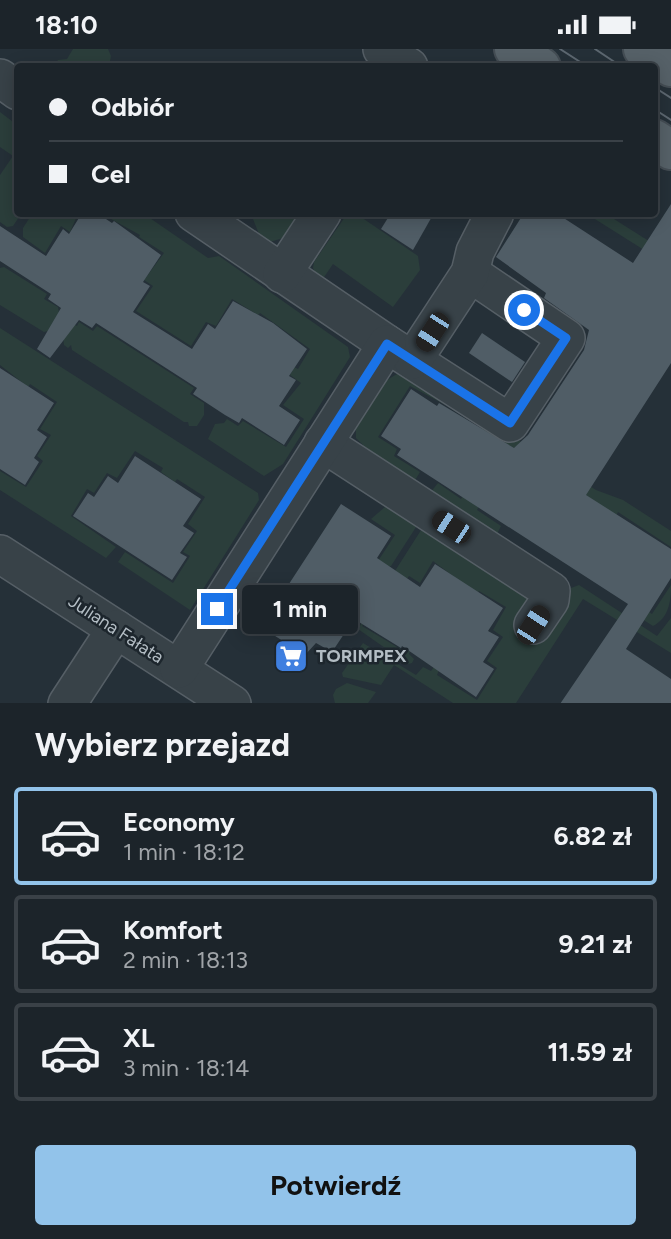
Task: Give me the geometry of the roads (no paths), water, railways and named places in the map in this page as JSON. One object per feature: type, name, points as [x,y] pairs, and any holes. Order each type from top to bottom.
[{"type":"main road","points":[[514,49],[535,63]]},
{"type":"main road","points":[[643,49],[671,67]]},
{"type":"street","points":[[383,49],[404,63]]},
{"type":"street","points":[[200,217],[510,423],[566,338],[470,273]]},
{"type":"street","points":[[282,274],[319,217]]},
{"type":"street","points":[[178,669],[323,443],[470,273],[477,247],[493,217]]},
{"type":"street","points":[[323,443],[551,591],[550,600],[533,625]]},
{"type":"street","name":"Juliana Fałata","points":[[0,554],[232,703]]},
{"type":"street","points":[[67,703],[117,629]]},
{"type":"tram line","points":[[560,49],[582,63]]},
{"type":"tram line","points":[[595,49],[616,63]]},
{"type":"tram line","points":[[658,90],[671,98]]},
{"type":"tram line","points":[[658,112],[671,120]]},
{"type":"place","name":"TORIMPEX","points":[[291,656]]}]
